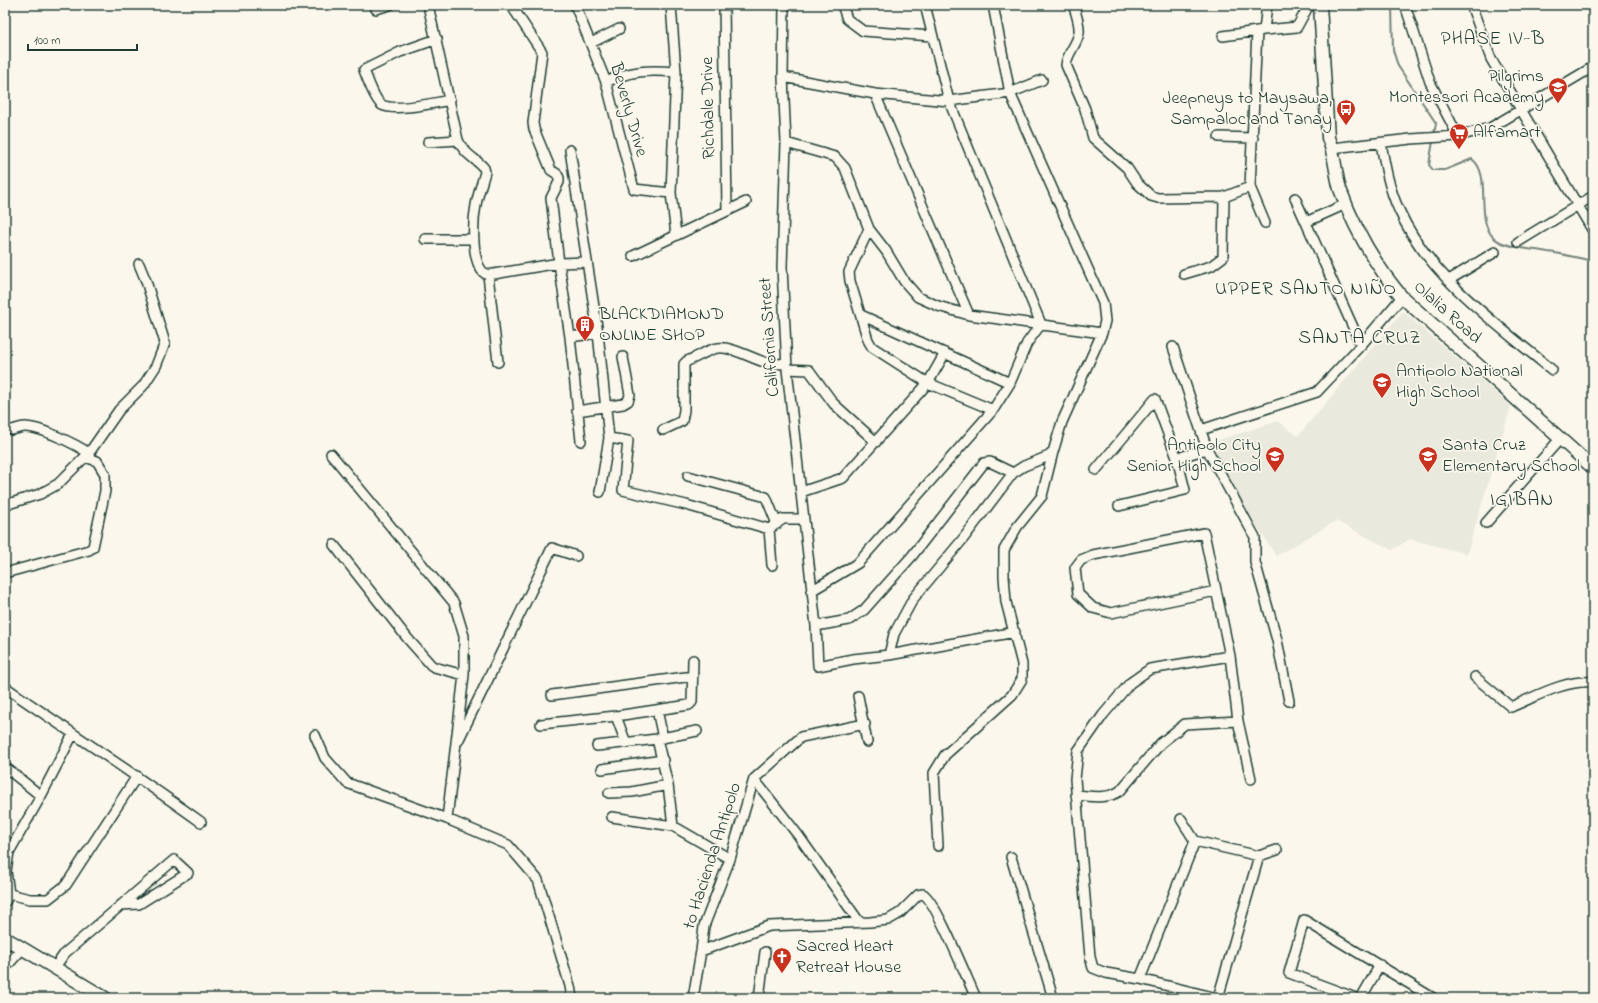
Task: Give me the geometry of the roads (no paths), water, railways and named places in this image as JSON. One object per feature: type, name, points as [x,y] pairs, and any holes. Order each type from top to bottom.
[{"type":"main road","name":"Olalia Road","points":[[1320,5],[1328,138],[1332,148],[1340,187],[1346,204],[1363,240],[1385,277],[1402,297],[1593,468]]},
{"type":"main road","name":"Olalia Road","points":[[1328,5],[1334,127],[1332,148]]},
{"type":"main road","points":[[7,942],[23,948],[105,998]]},
{"type":"street","points":[[376,9],[390,5]]},
{"type":"street","points":[[428,5],[437,39],[458,140],[462,148],[469,156],[484,168],[485,172],[476,204],[474,239],[475,255],[484,274],[488,275],[559,263],[588,262]]},
{"type":"street","points":[[511,5],[542,52],[533,123],[534,129],[551,170],[557,174],[559,178],[559,182],[551,198],[570,337],[581,442]]},
{"type":"street","name":"Beverly Drive","points":[[575,5],[606,82],[634,189],[672,192]]},
{"type":"street","points":[[671,5],[676,72],[672,192],[676,235]]},
{"type":"street","name":"Richdale Drive","points":[[724,5],[727,211]]},
{"type":"street","name":"California Street","points":[[784,5],[783,77],[786,142],[782,266],[786,366],[816,626],[818,666],[853,659],[889,655]]},
{"type":"street","points":[[842,5],[847,19],[862,31],[932,36]]},
{"type":"street","points":[[924,5],[950,101],[1041,324]]},
{"type":"street","points":[[938,846],[934,773],[946,755],[1012,695],[1022,679],[1022,664],[1015,632],[1006,602],[1004,550],[1017,527],[1042,496],[1062,422],[1102,333],[1105,321],[1103,303],[1010,93],[993,5]]},
{"type":"street","points":[[1073,5],[1078,18],[1079,33],[1067,59],[1066,66],[1085,109],[1093,138],[1127,168],[1137,183],[1152,196],[1158,198],[1224,197],[1250,187]]},
{"type":"street","points":[[1265,223],[1250,187],[1260,30],[1267,5]]},
{"type":"street","points":[[1223,36],[1260,30],[1297,27],[1309,5]]},
{"type":"street","points":[[1405,5],[1430,82],[1458,136]]},
{"type":"street","points":[[1471,5],[1491,59],[1520,111],[1593,231]]},
{"type":"street","points":[[591,43],[619,29]]},
{"type":"street","points":[[437,39],[400,52],[364,70],[381,105],[394,109],[450,100]]},
{"type":"street","points":[[1332,148],[1458,136],[1490,128],[1593,67]]},
{"type":"street","points":[[606,82],[622,75],[640,71],[676,72]]},
{"type":"street","points":[[783,77],[875,94],[950,101],[1010,93],[1042,80]]},
{"type":"street","points":[[875,94],[969,315]]},
{"type":"street","points":[[1219,137],[1252,138]]},
{"type":"street","points":[[428,142],[458,140]]},
{"type":"street","points":[[786,142],[836,157],[845,168],[869,229],[886,251],[904,281],[918,297],[938,306],[969,315],[1102,333]]},
{"type":"street","points":[[1381,143],[1387,178],[1399,211],[1421,247],[1449,280],[1497,324],[1552,370]]},
{"type":"street","points":[[570,150],[588,262],[607,407],[609,438],[600,492]]},
{"type":"street","points":[[1518,242],[1593,196]]},
{"type":"street","points":[[1184,274],[1211,266],[1223,257],[1224,197]]},
{"type":"street","points":[[1295,198],[1361,345]]},
{"type":"street","points":[[633,256],[746,202]]},
{"type":"street","points":[[1306,222],[1346,204]]},
{"type":"street","points":[[869,229],[850,272],[850,281],[868,340],[872,347],[928,383],[993,410]]},
{"type":"street","points":[[425,239],[474,239]]},
{"type":"street","points":[[1449,280],[1495,252]]},
{"type":"street","points":[[5,505],[40,494],[58,484],[87,455],[119,410],[143,386],[156,366],[165,343],[146,281],[139,264]]},
{"type":"street","points":[[488,275],[498,362]]},
{"type":"street","points":[[1201,430],[1317,392],[1361,345],[1402,297]]},
{"type":"street","points":[[861,315],[1010,383]]},
{"type":"street","points":[[811,591],[858,563],[993,410],[1010,383],[1027,343],[1041,324]]},
{"type":"street","points":[[570,337],[598,333]]},
{"type":"street","points":[[1173,347],[1207,449],[1255,537],[1255,562],[1278,640],[1289,701]]},
{"type":"street","points":[[663,430],[682,421],[684,410],[684,364],[716,348],[722,348],[753,357],[766,363],[809,370],[834,404],[876,442]]},
{"type":"street","points":[[801,492],[843,478],[928,383],[945,353]]},
{"type":"street","points":[[577,412],[626,403],[630,398],[623,357]]},
{"type":"street","points":[[1096,470],[1155,399],[1177,458],[1185,490],[1119,506]]},
{"type":"street","points":[[5,573],[89,550],[94,547],[105,491],[105,474],[97,461],[74,444],[45,432],[24,427],[12,430]]},
{"type":"street","points":[[609,438],[628,440],[623,490],[773,526],[783,519],[804,520]]},
{"type":"street","points":[[1486,523],[1560,439]]},
{"type":"street","points":[[1177,458],[1207,449]]},
{"type":"street","points":[[1015,632],[889,655],[894,634],[913,599],[962,539],[1013,472],[1049,456],[1053,452]]},
{"type":"street","points":[[331,454],[454,603],[464,636],[464,676],[447,819]]},
{"type":"street","points":[[816,626],[849,620],[864,610],[912,556],[984,463],[990,462],[1013,472]]},
{"type":"street","points":[[688,476],[766,497],[773,526],[772,565]]},
{"type":"street","points":[[1216,591],[1111,613],[1093,608],[1078,594],[1074,568],[1081,560],[1093,555],[1204,533],[1230,656],[1238,721],[1251,779]]},
{"type":"street","points":[[334,546],[408,639],[431,665],[464,676]]},
{"type":"street","points":[[454,750],[552,548],[576,556]]},
{"type":"street","points":[[1230,656],[1150,669],[1130,683],[1103,715],[1078,751],[1075,779],[1076,795],[1090,958],[1093,968],[1106,973],[1140,979],[1217,998],[1259,856]]},
{"type":"street","points":[[540,724],[616,716],[689,705],[692,702],[693,660]]},
{"type":"street","points":[[552,695],[693,676]]},
{"type":"street","points":[[1475,678],[1511,707],[1554,688],[1579,681],[1593,682]]},
{"type":"street","points":[[5,686],[73,734],[138,776],[201,822]]},
{"type":"street","points":[[858,696],[865,724],[867,742]]},
{"type":"street","points":[[657,710],[673,826]]},
{"type":"street","points":[[616,716],[626,742]]},
{"type":"street","points":[[1076,795],[1103,797],[1114,794],[1126,785],[1161,743],[1185,724],[1238,721]]},
{"type":"street","name":"to Hacienda Antipolo","points":[[693,998],[704,926],[730,859],[754,779],[801,737],[865,724]]},
{"type":"street","points":[[597,746],[660,738],[697,731]]},
{"type":"street","points":[[73,734],[41,796],[7,851],[7,898],[48,899],[66,885],[138,776]]},
{"type":"street","points":[[315,735],[326,758],[347,783],[447,819],[508,845],[538,880],[570,986],[572,998]]},
{"type":"street","points":[[602,769],[663,760]]},
{"type":"street","points":[[5,767],[41,796]]},
{"type":"street","points":[[754,779],[798,835],[860,923]]},
{"type":"street","points":[[609,793],[632,792],[668,785]]},
{"type":"street","points":[[612,816],[673,826],[730,859]]},
{"type":"street","points":[[1181,819],[1195,841],[1259,856],[1277,850]]},
{"type":"street","points":[[1140,979],[1195,841]]},
{"type":"street","points":[[1011,857],[1052,998]]},
{"type":"street","points":[[55,967],[65,953],[174,860],[188,873],[139,904],[121,906]]},
{"type":"street","points":[[701,951],[769,926],[860,923],[888,920],[900,913],[918,895],[925,895],[935,910],[976,998]]},
{"type":"street","points":[[1356,998],[1289,973],[1304,920],[1433,998]]},
{"type":"street","points":[[5,968],[23,948]]},
{"type":"street","points":[[759,998],[765,952]]},
{"type":"street","points":[[1362,998],[1380,965]]},
{"type":"waterway","points":[[1392,5],[1393,50],[1398,66],[1436,123],[1434,135]]},
{"type":"waterway","points":[[1433,141],[1429,165],[1433,170],[1445,170],[1472,159],[1479,167],[1482,177],[1486,225],[1491,235],[1500,242],[1518,247],[1593,261]]},
{"type":"place","name":"Pilgrims Montessori Academy","points":[[1558,104]]},
{"type":"place","name":"Jeepneys to Maysawa, Sampaloc and Tanay","points":[[1346,126]]},
{"type":"place","name":"Alfamart","points":[[1459,150]]},
{"type":"place","name":"BLACKDIAMOND ONLINE SHOP","points":[[585,342]]},
{"type":"place","name":"Antipolo National High School","points":[[1382,399]]},
{"type":"place","name":"Antipolo City Senior High School","points":[[1275,473]]},
{"type":"place","name":"Santa Cruz Elementary School","points":[[1428,473]]},
{"type":"place","name":"Sacred Heart Retreat House","points":[[782,974]]},
{"type":"district","name":"PHASE IV-B","points":[[1493,39]]},
{"type":"district","name":"UPPER SANTO NIÑO","points":[[1306,289]]},
{"type":"district","name":"SANTA CRUZ","points":[[1360,338]]},
{"type":"district","name":"IGIBAN","points":[[1522,500]]}]
